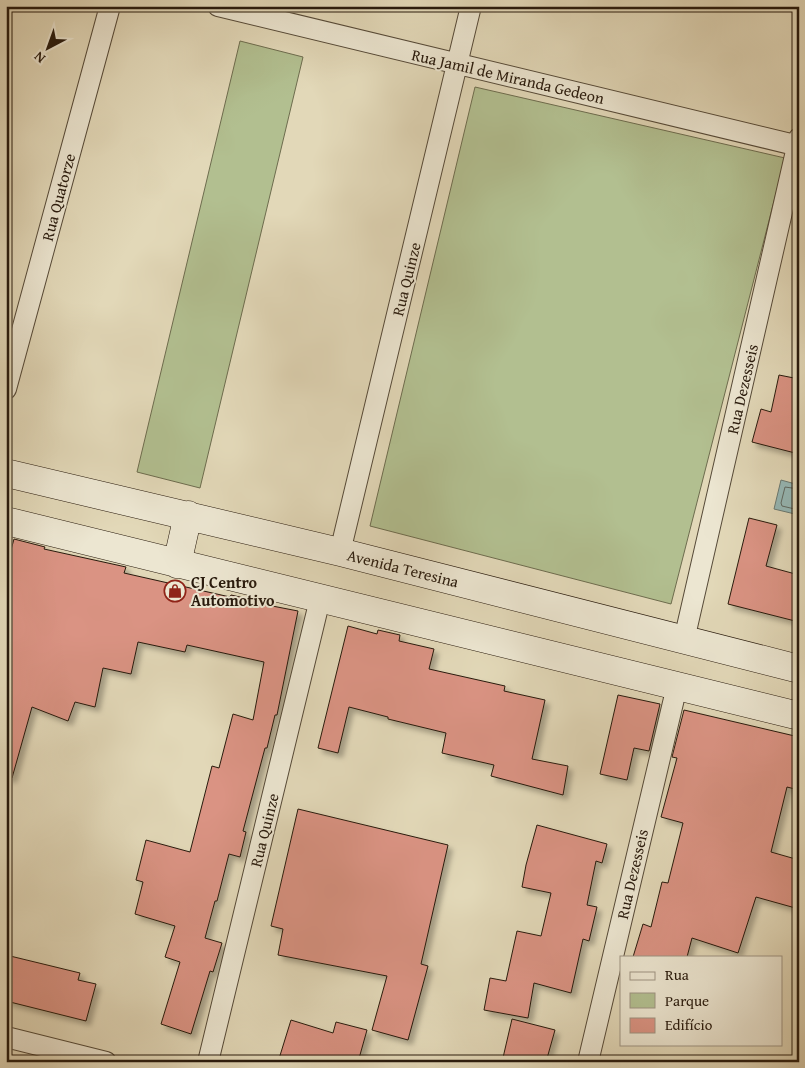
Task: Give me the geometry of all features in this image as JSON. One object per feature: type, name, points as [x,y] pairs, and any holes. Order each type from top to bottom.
[{"type":"main road","name":"Avenida Teresina","points":[[6,473],[340,552],[799,669]]},
{"type":"main road","points":[[177,564],[188,515]]},
{"type":"main road","points":[[6,522],[799,716]]},
{"type":"street","name":"Rua Quatorze","points":[[6,389],[110,6]]},
{"type":"street","name":"Rua Jamil de Miranda Gedeon","points":[[218,6],[798,143]]},
{"type":"street","name":"Rua Quinze","points":[[340,552],[471,6]]},
{"type":"street","name":"Rua Dezesseis","points":[[684,640],[798,143]]},
{"type":"street","name":"Rua Quinze","points":[[208,1062],[320,599]]},
{"type":"street","name":"Rua Dezesseis","points":[[588,1062],[677,686]]},
{"type":"street","points":[[6,1037],[106,1062]]},
{"type":"green space","points":[[240,41],[303,57],[200,488],[137,472]]},
{"type":"green space","points":[[475,87],[785,158],[671,604],[370,526]]},
{"type":"water","points":[[781,480],[799,485],[799,515],[774,509]]},
{"type":"building","points":[[779,375],[799,379],[799,454],[752,442],[761,409],[771,412]]},
{"type":"building","points":[[749,518],[777,525],[766,566],[799,575],[799,622],[728,604]]},
{"type":"building","points":[[14,539],[45,547],[44,549],[126,567],[124,573],[298,611],[277,715],[275,715],[267,748],[265,748],[243,831],[246,832],[240,857],[229,854],[205,938],[222,943],[213,972],[210,971],[191,1034],[161,1024],[180,962],[165,957],[175,926],[135,914],[143,882],[136,880],[146,840],[190,852],[212,766],[219,768],[233,714],[253,720],[264,662],[187,645],[185,652],[138,642],[131,674],[103,668],[95,707],[75,702],[68,721],[32,707],[12,778],[6,777],[6,549],[11,550]]},
{"type":"building","points":[[348,626],[377,634],[378,630],[400,635],[399,641],[434,649],[429,669],[505,686],[504,691],[545,700],[532,759],[568,766],[563,795],[491,776],[494,765],[442,753],[446,733],[349,707],[338,753],[318,748]]},
{"type":"building","points":[[618,695],[660,704],[649,751],[634,748],[627,780],[600,774]]},
{"type":"building","points":[[684,710],[799,737],[799,790],[787,787],[771,852],[799,860],[799,909],[756,897],[738,953],[692,938],[687,956],[633,956],[643,924],[651,927],[662,882],[668,883],[683,823],[661,817],[677,758],[672,757]]},
{"type":"building","points":[[298,809],[448,845],[421,964],[428,966],[408,1040],[372,1030],[387,976],[278,955],[283,929],[271,926]]},
{"type":"building","points":[[537,825],[607,844],[602,863],[596,861],[587,905],[597,907],[589,941],[583,939],[571,993],[534,983],[528,1018],[484,1010],[490,978],[506,981],[517,931],[541,936],[551,893],[522,887]]},
{"type":"building","points":[[6,955],[80,973],[78,980],[96,984],[86,1021],[6,1001]]},
{"type":"building","points":[[512,1019],[555,1030],[546,1062],[502,1062]]},
{"type":"building","points":[[291,1020],[333,1033],[336,1022],[367,1030],[358,1062],[278,1062]]},
{"type":"place","name":"CJ Centro Automotivo","points":[[175,591]]}]
